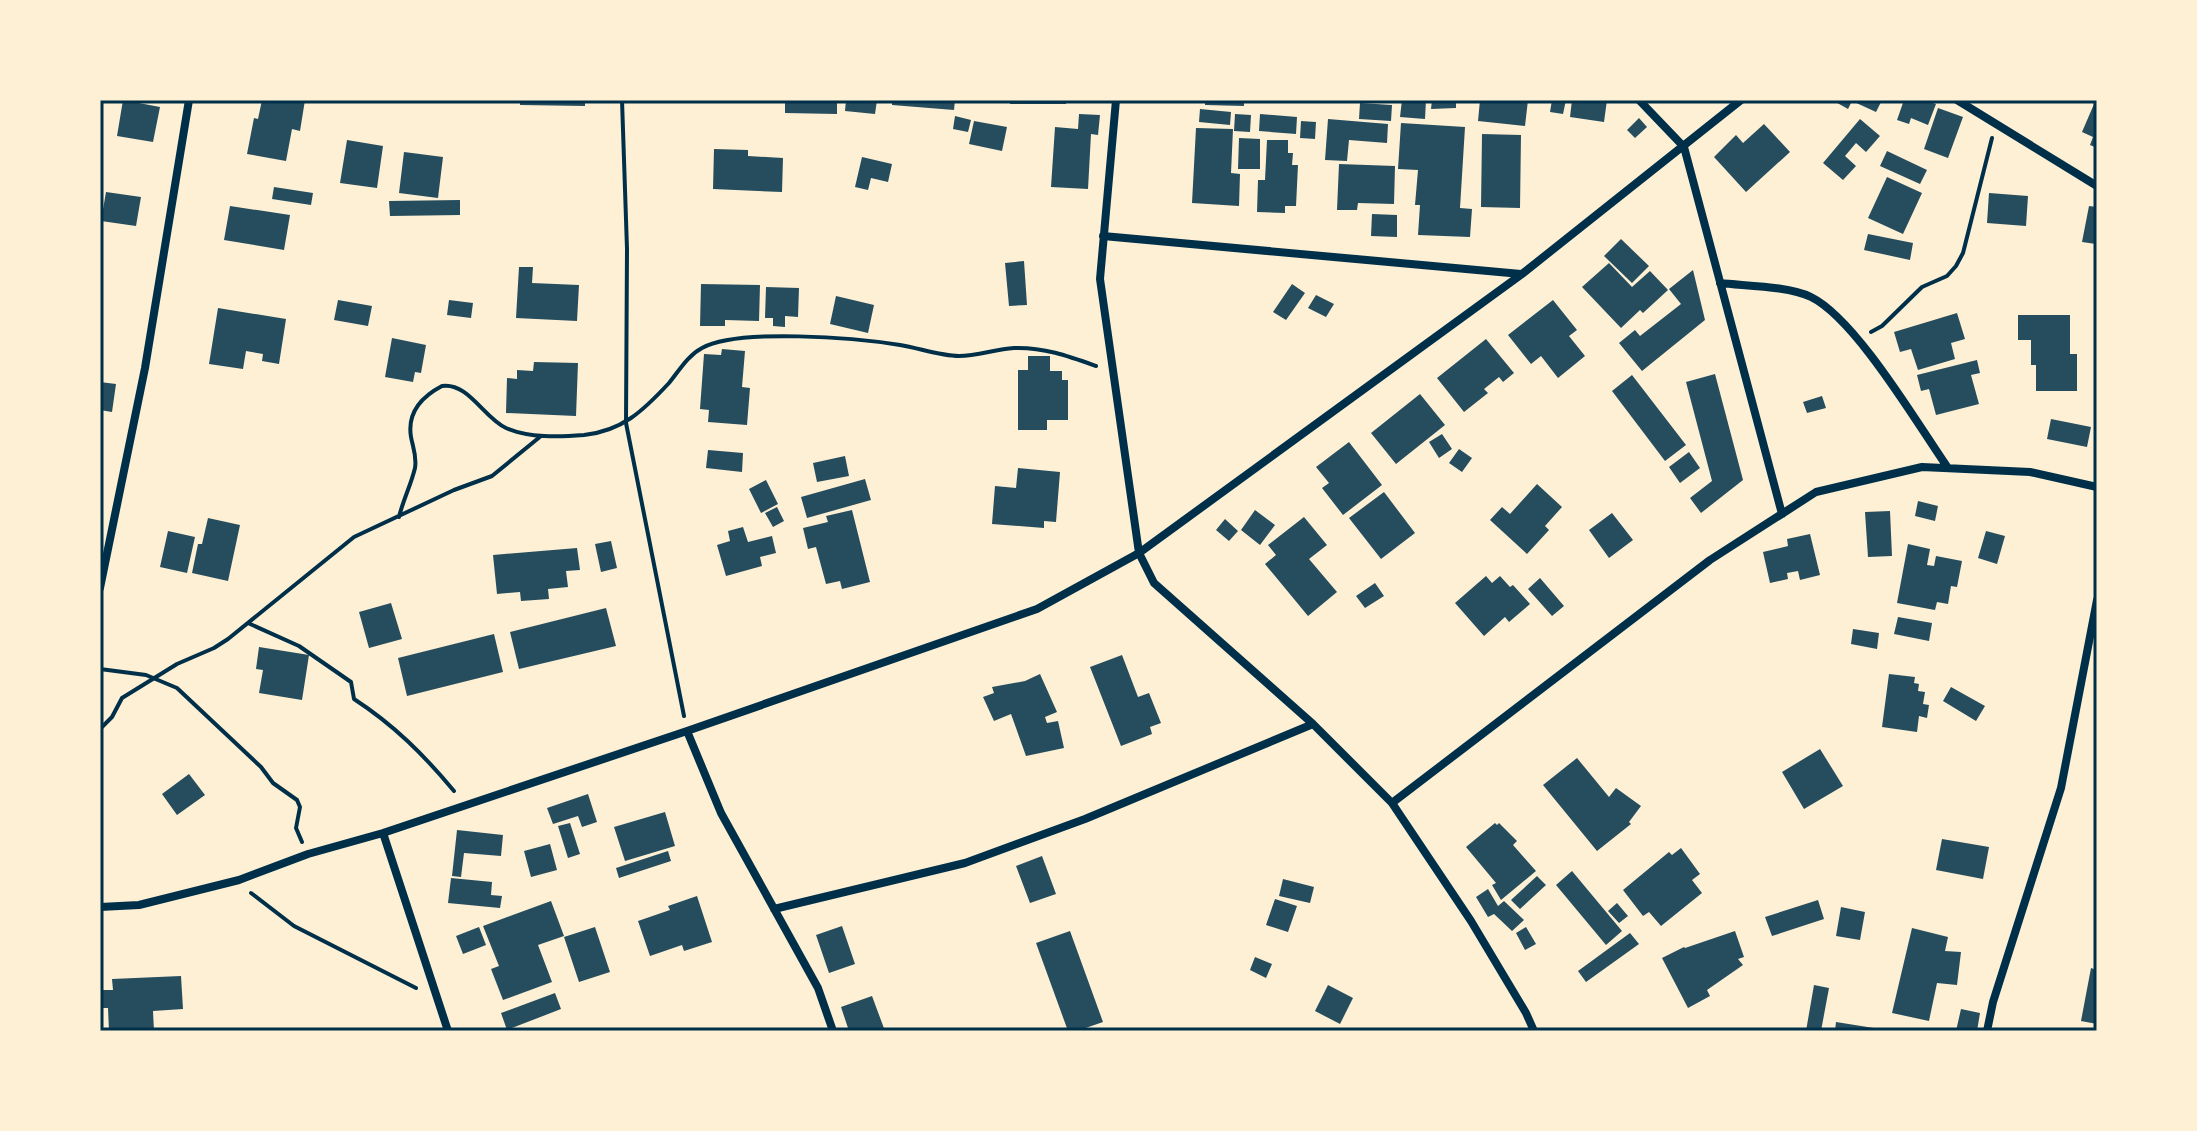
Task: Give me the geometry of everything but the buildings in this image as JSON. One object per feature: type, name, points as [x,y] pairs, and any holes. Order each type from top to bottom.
[{"type":"street","points":[[100,588],[145,368],[189,100]]},
{"type":"street","points":[[1116,100],[1100,279],[1139,553],[1154,583],[1313,724],[1392,803],[1471,921],[1534,1031]]},
{"type":"street","points":[[1639,100],[1684,147],[1782,514]]},
{"type":"street","points":[[100,907],[139,905],[239,880],[308,854],[383,833],[687,731],[1037,609],[1139,553],[1522,274],[1741,100]]},
{"type":"street","points":[[1957,100],[2097,186]]},
{"type":"street","points":[[1103,236],[1522,274]]},
{"type":"street","points":[[1720,283],[1810,296],[1827,307],[1858,339],[1948,468]]},
{"type":"street","points":[[1392,803],[1710,560],[1816,492],[1922,467],[2030,472],[2097,487]]},
{"type":"street","points":[[1987,1031],[1993,1002],[2061,788],[2097,600]]},
{"type":"street","points":[[774,909],[965,863],[1085,819],[1313,724]]},
{"type":"street","points":[[687,731],[721,813],[818,988],[833,1031]]},
{"type":"street","points":[[383,833],[448,1031]]},
{"type":"path","points":[[622,100],[627,249],[626,423],[687,731]]},
{"type":"path","points":[[1858,339],[1882,326],[1922,287],[1947,276],[1956,266],[1963,253],[1996,123]]},
{"type":"path","points":[[399,517],[415,463],[411,415],[421,402],[448,385],[456,387],[499,424],[514,431],[541,436],[585,435],[615,430],[668,384],[690,356],[702,348],[730,341],[784,336],[895,344],[958,356],[1014,348],[1051,350],[1113,372]]},
{"type":"path","points":[[100,729],[112,717],[122,698],[153,677],[214,648],[354,537],[454,490],[492,476],[541,436]]},
{"type":"path","points":[[248,623],[299,646],[351,682],[354,699],[387,720],[465,805]]},
{"type":"path","points":[[100,669],[153,677],[177,688],[261,767],[276,786],[297,800],[300,807],[296,828],[308,854]]},
{"type":"path","points":[[239,880],[260,902],[294,926],[438,999]]}]
